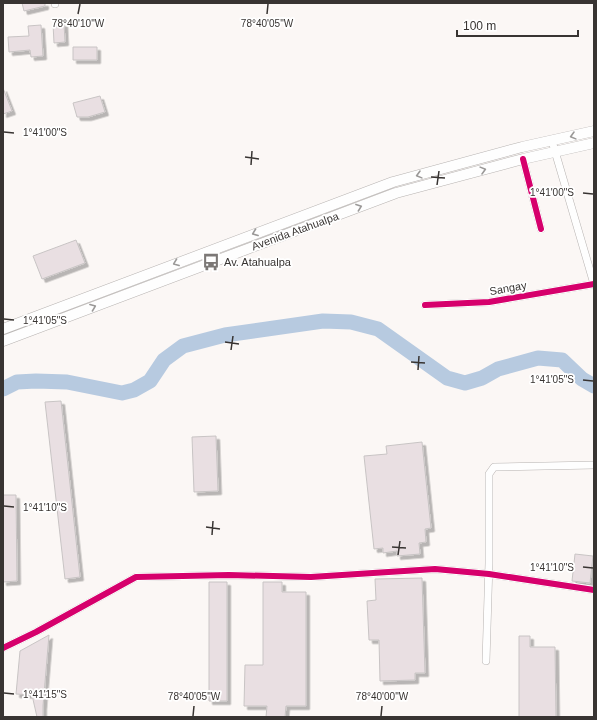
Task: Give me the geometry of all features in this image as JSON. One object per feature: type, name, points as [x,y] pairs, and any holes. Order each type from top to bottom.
[{"type":"main road","name":"Avenida Atahualpa","points":[[3,328],[393,182],[594,131]]},
{"type":"main road","name":"Avenida Atahualpa","points":[[3,341],[396,193],[523,159],[594,144]]},
{"type":"main road","points":[[438,170],[442,181]]},
{"type":"main road","points":[[334,203],[338,215]]},
{"type":"main road","points":[[212,249],[217,260]]},
{"type":"main road","points":[[108,289],[112,300]]},
{"type":"street","points":[[552,141],[594,284]]},
{"type":"street","points":[[523,159],[541,229]]},
{"type":"street","name":"Sangay","points":[[425,305],[489,302],[594,284]]},
{"type":"street","points":[[486,661],[489,574],[489,474],[494,467],[594,465]]},
{"type":"street","points":[[3,648],[36,632],[136,577],[229,575],[311,577],[435,569],[489,574],[594,590]]},
{"type":"building","points":[[22,3],[45,3],[45,6],[24,11]]},
{"type":"building","points":[[64,23],[65,42],[54,43],[53,24]]},
{"type":"building","points":[[41,25],[43,56],[31,57],[30,50],[9,52],[8,37],[29,36],[28,26]]},
{"type":"building","points":[[73,47],[97,47],[97,60],[73,60]]},
{"type":"building","points":[[3,88],[12,111],[3,114]]},
{"type":"building","points":[[100,96],[105,112],[88,117],[77,117],[73,103]]},
{"type":"building","points":[[76,240],[85,263],[42,279],[33,256]]},
{"type":"building","points":[[61,401],[80,577],[65,579],[45,402]]},
{"type":"building","points":[[216,436],[218,491],[194,492],[192,437]]},
{"type":"building","points":[[422,442],[431,528],[425,529],[426,542],[419,543],[420,554],[397,556],[397,551],[383,553],[383,548],[374,549],[364,456],[387,454],[386,446]]},
{"type":"building","points":[[3,495],[16,495],[17,581],[3,582]]},
{"type":"building","points":[[575,554],[593,556],[590,583],[572,581]]},
{"type":"building","points":[[422,578],[425,673],[415,673],[415,680],[380,681],[379,640],[369,640],[367,601],[376,600],[375,579]]},
{"type":"building","points":[[209,582],[227,582],[227,701],[209,701]]},
{"type":"building","points":[[263,582],[282,582],[282,592],[306,592],[306,706],[286,706],[285,717],[266,717],[267,706],[244,706],[245,665],[263,665]]},
{"type":"building","points":[[49,635],[43,717],[37,717],[32,695],[16,694],[20,651]]},
{"type":"building","points":[[519,636],[530,636],[530,647],[555,647],[556,717],[519,717]]},
{"type":"waterway","points":[[3,389],[17,382],[67,382],[122,393],[134,390],[150,381],[164,360],[183,346],[225,335],[323,321],[351,322],[378,329],[447,378],[465,383],[482,378],[498,369],[538,358],[562,360],[582,379],[594,386]]},
{"type":"cycle path","points":[[523,159],[541,229]]},
{"type":"cycle path","points":[[425,305],[489,302],[594,284]]},
{"type":"cycle path","points":[[3,648],[36,632],[136,577],[229,575],[311,577],[435,569],[489,574],[594,590]]},
{"type":"place","name":"Av. Atahualpa","points":[[211,262]]}]
